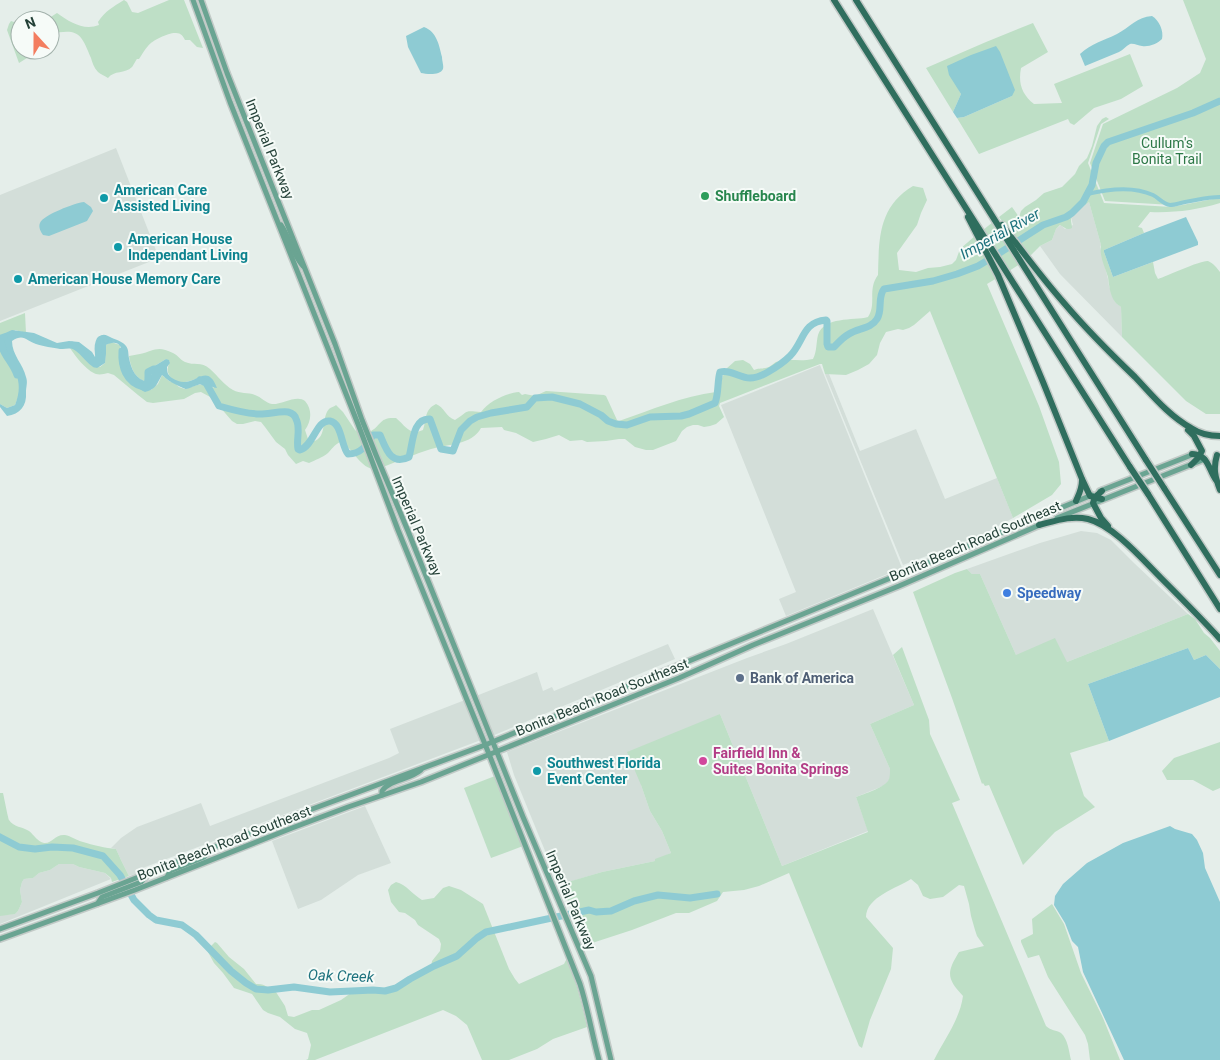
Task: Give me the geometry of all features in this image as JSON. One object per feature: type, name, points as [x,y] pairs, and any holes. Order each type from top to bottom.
[{"type":"highway","points":[[834,0],[956,191],[976,227],[998,275],[1082,479],[1095,499],[1101,518],[1190,606],[1220,639]]},
{"type":"highway","points":[[856,0],[975,189],[1024,259],[1146,460],[1220,575]]},
{"type":"highway","points":[[976,227],[1006,270],[1220,610]]},
{"type":"highway","points":[[1024,259],[1084,326],[1194,436],[1220,490]]},
{"type":"highway","points":[[1170,413],[1186,426],[1199,432],[1220,436]]},
{"type":"highway","points":[[1192,454],[1202,455]]},
{"type":"highway","points":[[1191,465],[1202,455]]},
{"type":"highway","points":[[1216,480],[1214,467],[1217,455]]},
{"type":"highway","points":[[1076,501],[1082,486],[1082,479]]},
{"type":"highway","points":[[1095,499],[1102,491]]},
{"type":"highway","points":[[1039,526],[1068,518],[1084,518],[1101,524],[1117,535]]},
{"type":"main road","name":"Imperial Parkway","points":[[193,0],[220,79],[278,224],[591,976],[611,1060]]},
{"type":"main road","name":"Imperial Parkway","points":[[201,0],[227,73],[335,344],[360,422]]},
{"type":"main road","points":[[283,212],[278,224],[283,227],[298,260],[305,269]]},
{"type":"main road","points":[[1102,491],[1192,454]]},
{"type":"main road","name":"Imperial Parkway","points":[[374,458],[400,534],[580,984],[599,1060]]},
{"type":"main road","name":"Bonita Beach Road Southeast","points":[[0,928],[133,885],[167,877],[292,828],[421,782],[890,590],[1039,526],[1095,499],[1191,465]]},
{"type":"main road","name":"Bonita Beach Road Southeast","points":[[0,939],[98,903],[117,891],[133,885],[150,872],[288,818],[485,745],[1076,501],[1095,499]]},
{"type":"main road","points":[[382,795],[382,791],[387,786],[416,774],[424,768]]},
{"type":"main road","points":[[167,877],[170,872],[204,857],[213,848]]},
{"type":"main road","points":[[528,851],[534,852],[543,862]]},
{"type":"main road","points":[[543,891],[552,885]]},
{"type":"shaded area","points":[[116,148],[159,258],[0,321],[0,195]]},
{"type":"shaded area","points":[[1089,202],[1101,245],[1109,286],[1115,302],[1121,307],[1122,337],[1060,274],[1040,246],[1052,240],[1056,229],[1061,225],[1065,229],[1073,225],[1071,217],[1073,214]]},
{"type":"shaded area","points":[[820,365],[902,568],[786,616],[779,599],[796,592],[721,405]]},
{"type":"shaded area","points":[[825,374],[829,374],[860,451],[916,429],[945,499],[997,478],[1013,518],[984,534],[903,565]]},
{"type":"shaded area","points":[[1081,531],[1097,533],[1111,540],[1188,614],[1067,662],[1016,655],[980,574],[972,574],[967,569],[1040,543]]},
{"type":"shaded area","points":[[873,609],[914,705],[870,724],[890,769],[890,777],[883,786],[856,797],[868,831],[782,866],[720,714],[641,785],[650,811],[662,831],[671,853],[655,861],[602,872],[559,885],[514,775],[507,752]]},
{"type":"shaded area","points":[[668,644],[675,659],[492,736],[476,696],[537,672],[543,691],[552,687],[554,691]]},
{"type":"shaded area","points":[[465,700],[481,740],[140,869],[141,872],[129,876],[116,849],[111,848],[137,827],[201,803],[210,826],[389,758],[399,753],[390,729]]},
{"type":"shaded area","points":[[365,806],[391,863],[358,875],[321,900],[298,909],[272,841]]},
{"type":"shaded area","points":[[59,864],[73,864],[105,873],[111,879],[0,924],[0,915],[15,914],[18,911],[22,902],[20,890],[24,879],[33,878],[39,873],[50,870]]},
{"type":"green space","points":[[124,0],[132,12],[138,13],[169,0],[184,0],[203,48],[197,47],[190,40],[185,40],[179,34],[173,33],[150,44],[129,69],[113,74],[108,78],[95,69],[84,43],[77,34],[73,32],[60,32],[60,15],[77,25],[93,27],[99,25],[98,22],[103,15]]},
{"type":"green space","name":"Cullum's Bonita Trail","points":[[1183,0],[1220,0],[1220,197],[1172,205],[1105,201],[1090,163],[1103,124],[1177,88],[1200,73],[1206,59]]},
{"type":"green space","points":[[10,22],[10,38],[7,30]]},
{"type":"green space","points":[[1033,23],[1048,52],[1021,68],[1020,79],[1022,88],[1026,96],[1034,104],[1062,103],[1054,84],[1130,54],[1143,86],[1121,99],[1094,108],[1074,125],[1068,119],[979,154],[957,118],[964,117],[1012,96],[956,84],[961,94],[953,112],[926,68]]},
{"type":"green space","points":[[1106,117],[1109,119],[1101,124],[1088,163],[1104,203],[1172,207],[1220,198],[1220,203],[1203,208],[1150,212],[1138,227],[1142,228],[1144,233],[1104,250],[1104,252],[1113,277],[1153,262],[1158,279],[1204,261],[1212,263],[1220,272],[1220,414],[1206,414],[1186,401],[1122,337],[1121,307],[1115,303],[1111,293],[1101,245],[1089,202],[1073,215],[1071,220],[1072,228],[1067,229],[1060,225],[1056,229],[1052,240],[1040,246],[1029,257],[999,217],[1012,207],[1019,217],[1025,207],[1044,193],[1062,187],[1087,158],[1097,126]]},
{"type":"green space","points":[[913,186],[923,188],[927,200],[917,225],[897,253],[899,270],[916,272],[952,264],[956,260],[960,249],[975,236],[997,278],[987,284],[1039,406],[1059,462],[1061,484],[1052,495],[1013,518],[930,311],[909,328],[886,332],[880,343],[877,355],[869,364],[858,370],[846,375],[825,374],[822,364],[820,364],[720,403],[719,406],[724,417],[716,424],[704,427],[693,425],[687,427],[676,441],[653,450],[635,447],[625,439],[587,442],[582,440],[570,441],[559,435],[533,442],[516,433],[504,430],[502,427],[481,428],[477,434],[466,441],[431,449],[383,467],[369,432],[383,420],[390,418],[396,418],[411,431],[418,432],[423,430],[429,409],[436,404],[449,417],[455,420],[466,412],[481,412],[493,401],[519,392],[522,395],[535,396],[546,391],[604,395],[619,421],[679,400],[716,392],[726,369],[735,361],[743,360],[750,364],[754,370],[768,367],[781,361],[813,359],[821,329],[840,320],[868,317],[871,312],[873,286],[878,275],[880,237],[883,225],[893,204],[901,194]]},
{"type":"green space","points":[[993,222],[1020,264],[1009,271],[983,230]]},
{"type":"green space","points":[[25,313],[26,333],[15,330],[2,347],[10,360],[20,386],[15,405],[7,408],[0,404],[0,323]]},
{"type":"green space","points":[[109,343],[120,345],[124,366],[140,389],[151,390],[158,384],[162,375],[185,389],[206,384],[214,388],[208,376],[185,382],[173,379],[170,377],[168,370],[170,362],[166,359],[153,367],[148,382],[140,379],[132,369],[129,356],[163,349],[175,354],[185,362],[201,364],[207,367],[227,386],[238,392],[255,395],[272,404],[302,399],[308,405],[310,412],[310,420],[305,430],[309,442],[315,441],[322,434],[326,413],[336,405],[359,433],[373,469],[363,464],[349,448],[340,442],[321,458],[309,463],[303,461],[296,464],[261,422],[237,424],[232,421],[212,398],[201,392],[184,399],[147,402],[114,375],[108,373],[96,374],[89,370],[70,348],[79,349],[84,352],[88,360],[100,367],[105,363],[106,345]]},
{"type":"green space","points":[[967,569],[972,574],[980,574],[1016,655],[1055,638],[1067,662],[1188,614],[1195,619],[1204,633],[1220,651],[1220,669],[1206,655],[1194,660],[1188,648],[1088,684],[1109,741],[1070,753],[1084,796],[1095,807],[1055,832],[1023,865],[989,785],[985,786],[982,784],[913,592]]},
{"type":"green space","points":[[902,647],[929,720],[930,734],[960,800],[952,803],[1046,1026],[1061,1033],[1068,1046],[1071,1060],[934,1060],[959,1013],[963,996],[951,980],[950,971],[952,965],[959,952],[984,946],[975,930],[964,886],[959,885],[943,897],[930,899],[923,896],[918,885],[911,879],[883,894],[867,910],[866,917],[893,948],[891,969],[870,1020],[862,1048],[859,1046],[789,873],[759,886],[723,892],[717,901],[689,913],[676,913],[586,945],[561,884],[602,872],[655,861],[655,859],[671,853],[662,831],[650,811],[627,752],[720,714],[782,866],[868,832],[856,797],[886,784],[889,780],[890,772],[870,724],[914,705],[893,655]]},
{"type":"green space","points":[[1220,742],[1220,788],[1213,791],[1193,780],[1167,780],[1162,771],[1174,758]]},
{"type":"green space","points":[[495,776],[523,846],[491,858],[464,788]]},
{"type":"green space","points":[[0,793],[3,793],[8,818],[13,824],[29,831],[44,843],[65,835],[80,841],[116,849],[129,876],[112,882],[111,878],[105,873],[73,864],[59,864],[50,870],[39,873],[33,878],[24,879],[20,890],[22,902],[18,911],[15,914],[0,916]]},
{"type":"green space","points":[[396,882],[403,885],[422,900],[434,898],[443,888],[449,886],[461,890],[483,904],[509,969],[519,984],[564,964],[567,958],[587,1027],[553,1039],[537,1049],[509,1060],[482,1060],[467,1025],[456,1016],[443,1010],[315,1060],[306,1060],[308,1059],[311,1045],[307,1033],[295,1029],[280,1017],[263,1010],[252,994],[234,988],[214,963],[208,952],[215,942],[217,943],[229,957],[244,969],[256,984],[262,984],[274,989],[285,1006],[288,1016],[294,1017],[312,1010],[319,1010],[357,990],[387,989],[431,967],[432,961],[440,951],[441,944],[439,939],[418,925],[415,920],[405,913],[399,912],[391,902],[388,890]]},
{"type":"green space","points":[[1052,904],[1064,924],[1081,973],[1103,1018],[1120,1060],[1090,1060],[1085,1035],[1048,977],[1039,955],[1028,958],[1021,942],[1021,940],[1033,934],[1032,919]]},
{"type":"water","points":[[1152,16],[1157,20],[1162,29],[1162,39],[1160,41],[1147,46],[1130,44],[1119,52],[1085,66],[1080,54],[1084,50],[1117,34],[1138,20]]},
{"type":"water","points":[[424,27],[432,32],[440,48],[443,68],[436,74],[421,73],[408,47],[406,36]]},
{"type":"water","points":[[996,46],[1015,90],[1012,96],[964,117],[957,118],[953,112],[961,94],[949,75],[947,66]]},
{"type":"water","points":[[84,202],[93,211],[87,221],[49,236],[43,235],[39,226],[42,220],[60,210]]},
{"type":"water","points":[[1186,217],[1198,245],[1113,277],[1104,250]]},
{"type":"water","points":[[12,330],[34,333],[57,343],[79,342],[92,352],[95,357],[98,350],[98,337],[105,335],[120,341],[126,346],[133,370],[144,381],[148,382],[150,379],[153,367],[166,359],[170,363],[167,367],[168,374],[173,379],[184,382],[206,376],[214,381],[217,388],[203,384],[186,389],[167,380],[162,375],[154,387],[145,392],[137,386],[127,372],[121,357],[121,348],[117,343],[106,345],[105,363],[97,368],[85,353],[80,350],[48,347],[36,344],[25,338],[19,338],[12,341],[12,346],[27,379],[26,397],[24,405],[19,411],[7,416],[0,407],[0,404],[7,408],[15,405],[19,388],[16,373],[1,344],[3,334]]},
{"type":"water","points":[[1188,648],[1194,660],[1206,655],[1220,669],[1220,697],[1109,741],[1088,684]]},
{"type":"water","points":[[1170,826],[1192,834],[1197,840],[1203,853],[1205,868],[1220,902],[1220,1060],[1124,1060],[1083,972],[1078,947],[1072,941],[1065,923],[1054,905],[1055,896],[1063,884],[1087,863],[1123,843]]},
{"type":"waterway","name":"Imperial River","points":[[200,380],[206,383],[219,406],[250,413],[288,412],[295,416],[298,430],[298,449],[300,450],[305,448],[321,424],[330,421],[337,426],[348,454],[360,451],[373,435],[380,435],[390,455],[398,459],[409,457],[416,427],[424,420],[430,419],[441,449],[453,451],[461,430],[470,421],[491,413],[527,407],[535,398],[552,397],[580,404],[616,424],[627,425],[650,417],[689,414],[715,403],[720,372],[724,371],[750,378],[766,373],[795,351],[812,324],[826,320],[827,344],[828,347],[834,347],[847,335],[868,327],[877,319],[884,289],[933,281],[978,266],[1043,225],[1066,217],[1083,202],[1092,185],[1096,163],[1108,142],[1193,113],[1220,101]]},
{"type":"waterway","points":[[1087,194],[1112,190],[1138,190],[1153,195],[1170,205],[1220,197]]},
{"type":"waterway","name":"Imperial River","points":[[4,337],[1,338],[1,343],[17,375]]},
{"type":"waterway","name":"Imperial River","points":[[72,345],[95,364],[99,360],[99,343],[103,339]]},
{"type":"waterway","name":"Imperial River","points":[[122,351],[122,363],[126,373],[132,382],[137,385],[145,386],[148,381],[148,372],[158,369]]},
{"type":"waterway","name":"Oak Creek","points":[[0,837],[19,847],[35,849],[52,847],[73,848],[103,856],[120,875],[134,900],[149,915],[156,920],[182,925],[196,935],[231,971],[246,983],[256,989],[268,990],[294,987],[330,992],[385,991],[396,988],[434,966],[457,956],[486,932],[589,910],[596,912],[611,911],[634,901],[658,895],[690,898],[717,894]]},
{"type":"place","name":"Shuffleboard","points":[[705,196]]},
{"type":"place","name":"American Care Assisted Living","points":[[104,198]]},
{"type":"place","name":"American House Independant Living","points":[[118,247]]},
{"type":"place","name":"American House Memory Care","points":[[18,279]]},
{"type":"place","name":"Speedway","points":[[1007,593]]},
{"type":"place","name":"Bank of America","points":[[740,678]]},
{"type":"place","name":"Fairfield Inn & Suites Bonita Springs","points":[[703,761]]},
{"type":"place","name":"Southwest Florida Event Center","points":[[537,771]]}]
